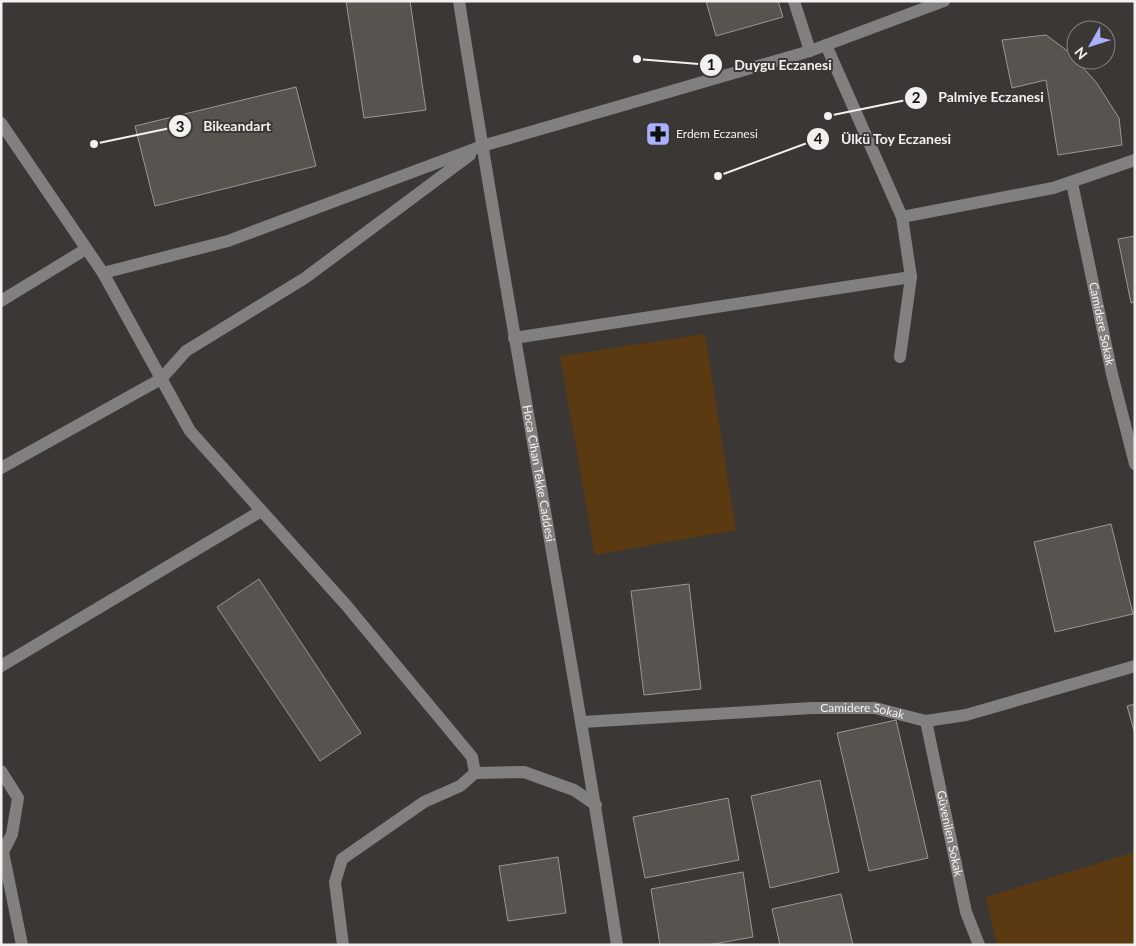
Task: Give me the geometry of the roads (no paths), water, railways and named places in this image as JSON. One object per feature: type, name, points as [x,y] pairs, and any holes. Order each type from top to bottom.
[{"type":"street","name":"Hoca Cihan Tekke Caddesi","points":[[459,1],[514,338],[583,722],[617,945]]},
{"type":"street","points":[[794,1],[810,51]]},
{"type":"street","points":[[103,273],[228,241],[482,146],[810,51],[944,1]]},
{"type":"street","points":[[826,45],[902,217],[912,277],[900,357]]},
{"type":"street","points":[[1,123],[103,273],[190,431],[346,605],[472,757],[475,773]]},
{"type":"street","points":[[1,468],[161,379],[186,351],[305,278],[482,146]]},
{"type":"street","points":[[902,217],[1072,183],[1135,160]]},
{"type":"street","name":"Camidere Sokak","points":[[1072,183],[1112,374],[1135,464]]},
{"type":"street","points":[[1,301],[86,249]]},
{"type":"street","points":[[514,338],[912,277]]},
{"type":"street","points":[[1,666],[261,511]]},
{"type":"street","name":"Camidere Sokak","points":[[583,722],[812,708],[875,708],[926,721],[966,715],[1135,666]]},
{"type":"street","name":"Güvenilen Sokak","points":[[926,721],[966,912],[979,945]]},
{"type":"street","points":[[1,771],[18,798],[12,834],[2,852],[22,945]]},
{"type":"street","points":[[343,945],[335,882],[342,858],[424,802],[460,786],[475,773],[524,772],[574,790],[596,805]]},
{"type":"place","name":"Duygu Eczanesi","points":[[637,59]]},
{"type":"place","name":"Palmiye Eczanesi","points":[[828,116]]},
{"type":"place","name":"Erdem Eczanesi","points":[[658,134]]},
{"type":"place","name":"Bikeandart","points":[[94,144]]},
{"type":"place","name":"Ülkü Toy Eczanesi","points":[[718,176]]}]
